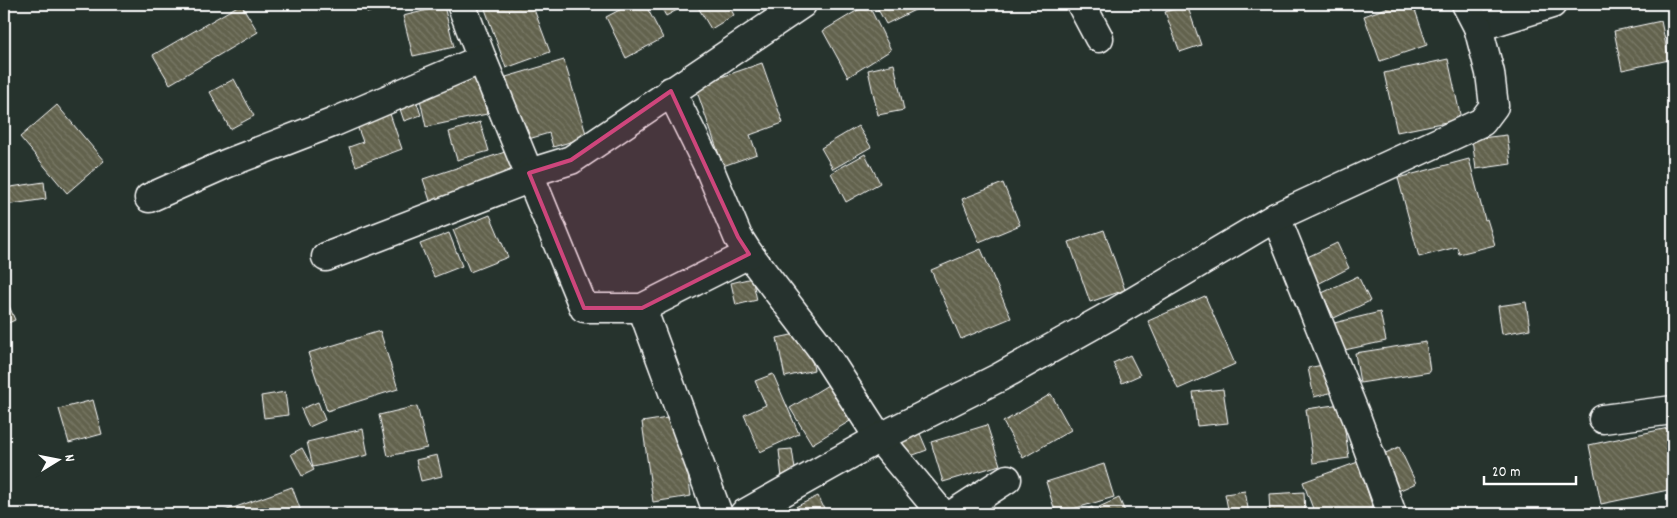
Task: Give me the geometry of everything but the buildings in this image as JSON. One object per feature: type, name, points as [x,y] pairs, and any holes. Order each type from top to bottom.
[{"type":"street","points":[[462,4],[482,59],[584,308],[642,308],[750,254]]},
{"type":"street","points":[[326,257],[571,160],[802,4]]},
{"type":"street","points":[[1081,4],[1099,38]]},
{"type":"street","points":[[744,514],[879,438],[1000,377],[1067,340],[1276,216],[1482,122],[1494,106],[1490,74],[1472,15],[1552,4]]},
{"type":"street","points":[[149,198],[228,163],[332,123],[482,59]]},
{"type":"street","points":[[672,91],[710,170],[738,237],[821,348],[879,438],[942,514]]},
{"type":"street","points":[[1276,216],[1356,416],[1392,514]]},
{"type":"street","points":[[642,308],[718,514]]},
{"type":"street","points":[[1602,419],[1673,410]]},
{"type":"street","points":[[952,514],[1008,479]]},
{"type":"highlighted area","points":[[671,91],[738,237],[749,254],[642,308],[584,308],[529,173],[571,160]]}]
